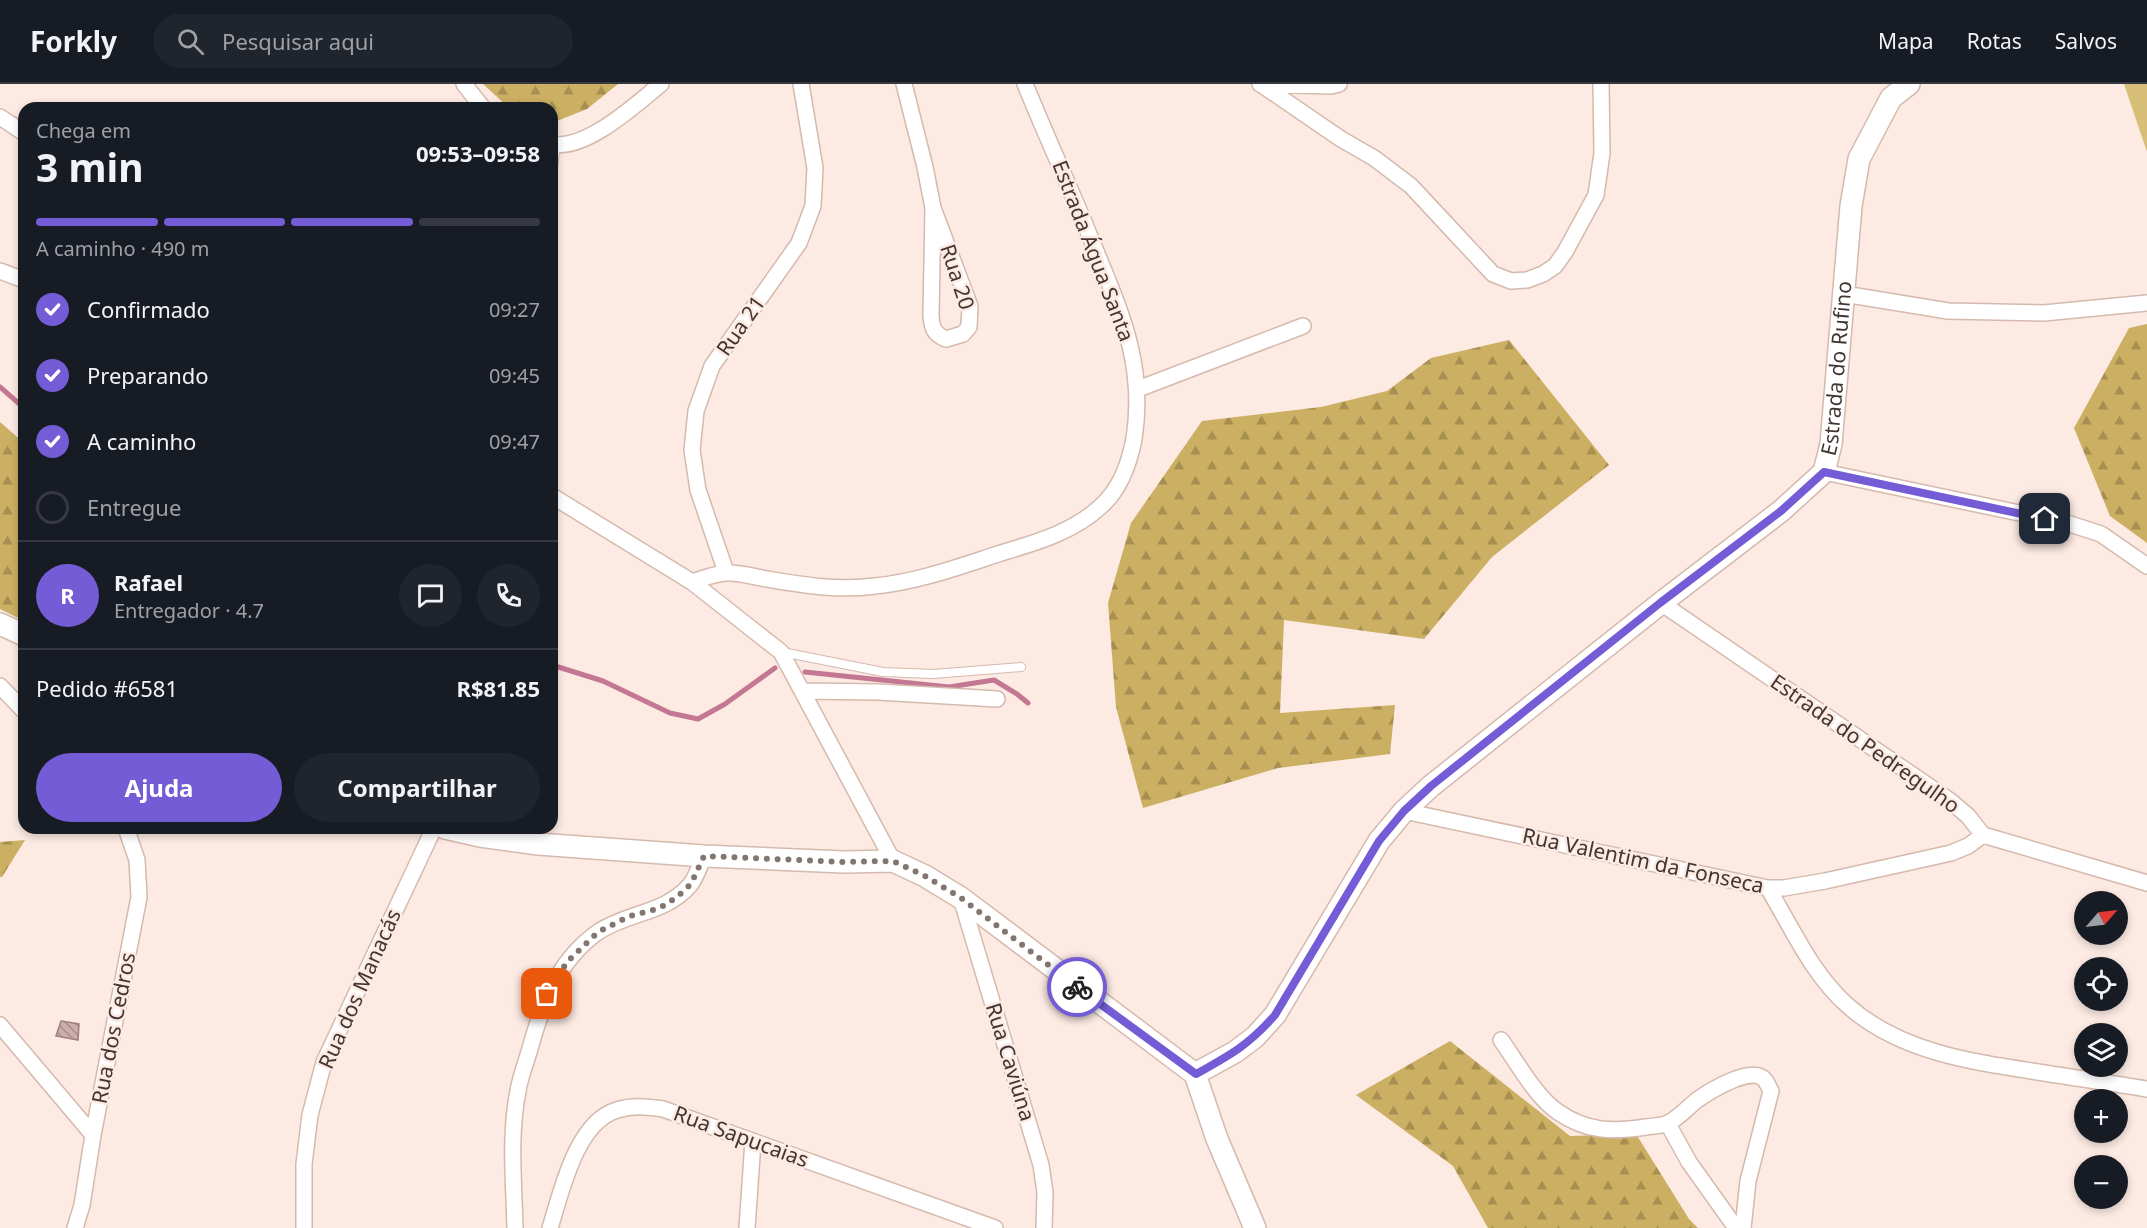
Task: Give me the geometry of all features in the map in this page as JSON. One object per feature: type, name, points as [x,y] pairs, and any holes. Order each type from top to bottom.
[{"type":"street","points":[[464,84],[478,102]]},
{"type":"street","points":[[558,144],[576,142],[597,132],[661,84]]},
{"type":"street","name":"Rua 21","points":[[726,572],[698,490],[692,450],[696,411],[712,366],[799,243],[813,206],[815,168],[801,84]]},
{"type":"street","name":"Rua 20","points":[[904,84],[933,208],[970,306],[969,327],[963,334],[946,339],[938,336],[932,328],[933,208]]},
{"type":"street","name":"Estrada Água Santa","points":[[692,582],[726,572],[842,589],[877,586],[939,573],[1046,539],[1076,524],[1101,507],[1122,480],[1131,457],[1136,422],[1138,388],[1132,351],[1125,323],[1026,84]]},
{"type":"street","points":[[1261,85],[1331,86],[1339,84]]},
{"type":"street","points":[[1261,85],[1341,139],[1374,158],[1411,186],[1493,274],[1511,281],[1527,280],[1555,266],[1596,195],[1602,153],[1601,84]]},
{"type":"street","name":"Estrada do Rufino","points":[[1196,1074],[1235,1052],[1255,1037],[1275,1015],[1379,841],[1404,811],[1431,786],[1660,603],[1781,511],[1824,472],[1832,444],[1851,206],[1859,159],[1890,91],[1909,84]]},
{"type":"street","points":[[0,117],[18,129]]},
{"type":"street","points":[[0,271],[18,278]]},
{"type":"street","points":[[1844,294],[1948,311],[2044,313],[2147,303]]},
{"type":"street","points":[[1138,388],[1303,326]]},
{"type":"street","points":[[1824,472],[2067,523],[2102,534],[2147,566]]},
{"type":"street","points":[[558,504],[692,582],[781,652],[893,861]]},
{"type":"street","name":"Estrada do Pedregulho","points":[[1660,603],[1949,800],[1968,816],[1983,835]]},
{"type":"street","points":[[0,624],[18,632]]},
{"type":"street","points":[[0,686],[18,705]]},
{"type":"street","points":[[802,691],[878,692],[997,699]]},
{"type":"street","name":"Rua Valentim da Fonseca","points":[[1404,811],[1768,888],[1784,888],[1825,881],[1951,853],[1983,835]]},
{"type":"street","name":"Rua dos Cedros","points":[[75,1228],[82,1205],[93,1135],[139,897],[136,860],[128,834]]},
{"type":"street","name":"Rua dos Manacás","points":[[304,1228],[304,1164],[309,1115],[324,1062],[431,834]]},
{"type":"street","points":[[471,834],[538,844],[704,856],[844,862],[893,861],[925,876],[961,898],[1196,1074],[1217,1139],[1255,1228]]},
{"type":"street","points":[[1983,835],[2147,883]]},
{"type":"street","points":[[515,1228],[513,1143],[518,1092],[547,994],[567,962],[598,932],[630,916],[660,908],[677,897],[691,884],[704,856]]},
{"type":"street","points":[[1768,888],[1818,972],[1847,1005],[1886,1033],[1930,1051],[1988,1064],[2147,1089]]},
{"type":"street","name":"Rua Caviúna","points":[[961,898],[1041,1165],[1045,1192],[1044,1228]]},
{"type":"street","points":[[0,1025],[93,1135]]},
{"type":"street","points":[[1501,1040],[1541,1096],[1556,1111],[1578,1124],[1617,1131],[1668,1124],[1698,1099],[1726,1083],[1743,1076],[1756,1076],[1763,1079],[1771,1091],[1748,1181],[1743,1228]]},
{"type":"street","name":"Rua Sapucaias","points":[[550,1228],[569,1169],[583,1140],[597,1122],[615,1110],[638,1106],[663,1109],[995,1228]]},
{"type":"street","points":[[1668,1124],[1689,1162],[1736,1228]]},
{"type":"street","points":[[747,1228],[753,1141]]},
{"type":"lane","points":[[781,652],[883,672],[933,675],[1021,667]]},
{"type":"shaded area","points":[[2124,84],[2147,84],[2147,152]]},
{"type":"green space","points":[[483,84],[618,84],[587,109],[558,121],[558,102],[502,102]]},
{"type":"green space","points":[[2147,324],[2147,543],[2110,516],[2074,428],[2129,328]]},
{"type":"green space","points":[[1509,340],[1609,465],[1492,557],[1424,639],[1284,620],[1280,713],[1395,705],[1390,754],[1278,768],[1143,808],[1116,707],[1108,603],[1131,523],[1202,421],[1321,407],[1387,391],[1431,358]]},
{"type":"green space","points":[[0,422],[18,438],[18,618],[0,609]]},
{"type":"green space","points":[[25,840],[2,877],[0,877],[0,842]]},
{"type":"green space","points":[[1450,1041],[1570,1136],[1636,1134],[1689,1219],[1698,1228],[1488,1228],[1453,1166],[1356,1095]]},
{"type":"building","points":[[61,1021],[79,1024],[78,1040],[56,1036]]},
{"type":"waterway","points":[[0,387],[18,403]]},
{"type":"waterway","points":[[558,667],[603,681],[670,713],[698,719],[725,704],[775,668]]},
{"type":"waterway","points":[[805,672],[949,687],[994,680],[1028,703]]},
{"type":"way so far","points":[[547,994],[567,962],[598,932],[630,916],[660,908],[677,897],[691,884],[704,856],[844,862],[893,861],[925,876],[961,898],[1077,987]]},
{"type":"route","points":[[1077,987],[1196,1074],[1235,1052],[1255,1037],[1275,1015],[1379,841],[1404,811],[1431,786],[1660,603],[1781,511],[1824,472],[2045,519]]}]
